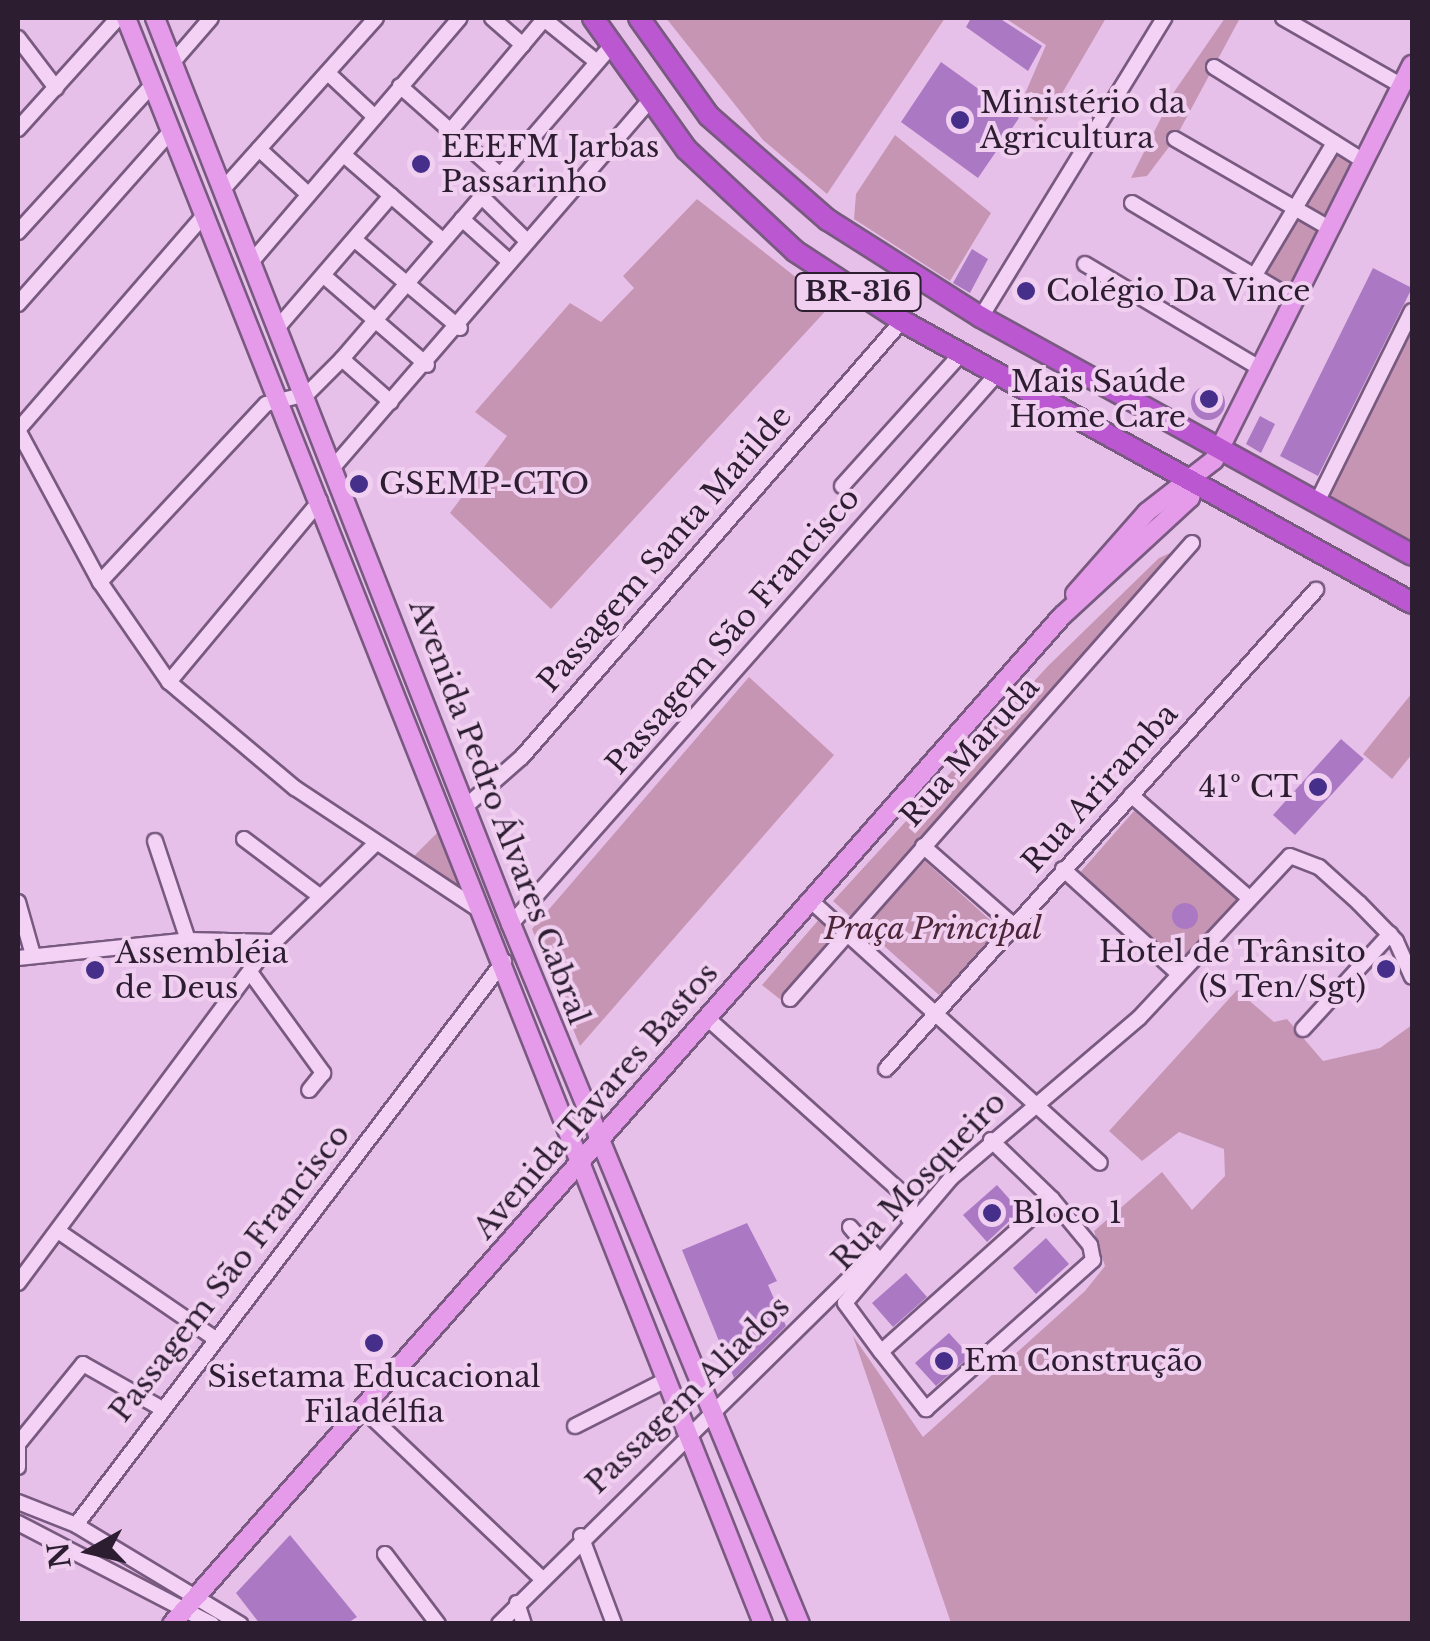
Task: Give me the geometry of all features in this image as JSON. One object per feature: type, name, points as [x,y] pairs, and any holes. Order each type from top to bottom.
[{"type":"highway","name":"BR-316","points":[[593,18],[604,55],[703,168],[795,251],[902,321],[1412,603]]},
{"type":"highway","name":"BR-316","points":[[639,18],[709,116],[828,220],[981,318],[1412,554]]},
{"type":"main road","name":"Avenida Pedro Álvares Cabral","points":[[126,18],[504,961],[763,1624]]},
{"type":"main road","name":"Avenida Pedro Álvares Cabral","points":[[155,18],[336,464],[511,924],[708,1413],[800,1624]]},
{"type":"main road","name":"Avenida Tavares Bastos","points":[[172,1624],[1062,616],[1190,498],[1195,481],[1221,448],[1412,65]]},
{"type":"street","points":[[18,129],[118,18]]},
{"type":"street","points":[[173,62],[211,18]]},
{"type":"street","points":[[224,188],[376,18]]},
{"type":"street","points":[[253,260],[460,18]]},
{"type":"street","points":[[492,18],[523,45]]},
{"type":"street","points":[[100,582],[250,419],[279,399],[307,394],[342,359],[604,55],[544,18],[452,130]]},
{"type":"street","points":[[981,318],[1164,18]]},
{"type":"street","points":[[1283,18],[1402,86]]},
{"type":"street","points":[[18,38],[56,88]]},
{"type":"street","points":[[1214,67],[1364,160]]},
{"type":"street","points":[[329,74],[374,117]]},
{"type":"street","points":[[18,232],[153,84]]},
{"type":"street","points":[[400,86],[500,174]]},
{"type":"street","points":[[336,464],[460,328],[510,262],[648,103]]},
{"type":"street","points":[[18,304],[171,131]]},
{"type":"street","points":[[1175,140],[1330,229]]},
{"type":"street","points":[[1256,276],[1334,142]]},
{"type":"street","points":[[259,149],[308,194]]},
{"type":"street","points":[[344,155],[442,240]]},
{"type":"street","points":[[279,326],[392,196]]},
{"type":"street","points":[[481,196],[528,241]]},
{"type":"street","points":[[1132,203],[1295,300]]},
{"type":"street","points":[[205,214],[18,430],[100,582],[168,682],[295,788],[482,912]]},
{"type":"street","points":[[462,218],[510,262]]},
{"type":"street","points":[[355,240],[460,328]]},
{"type":"street","points":[[1085,264],[1261,369]]},
{"type":"street","points":[[324,276],[427,365]]},
{"type":"street","points":[[1317,502],[1412,311]]},
{"type":"street","name":"Passagem Santa Matilde","points":[[465,807],[522,757],[902,321]]},
{"type":"street","points":[[842,486],[961,354]]},
{"type":"street","points":[[342,359],[392,402]]},
{"type":"street","name":"Passagem São Francisco","points":[[511,924],[997,374]]},
{"type":"street","points":[[168,682],[320,501]]},
{"type":"street","name":"Rua Maruda","points":[[790,999],[1192,543]]},
{"type":"street","name":"Rua Ariramba","points":[[886,1069],[1316,590]]},
{"type":"street","points":[[1131,795],[1250,898]]},
{"type":"street","points":[[244,839],[317,894]]},
{"type":"street","points":[[155,841],[188,940]]},
{"type":"street","points":[[18,1283],[273,942],[317,894],[376,843]]},
{"type":"street","points":[[923,846],[1014,926]]},
{"type":"street","name":"Rua Mosqueiro","points":[[882,1352],[846,1297],[991,1140],[1139,1018],[1285,859],[1300,858],[1390,934],[1412,977]]},
{"type":"street","points":[[1063,869],[1180,974]]},
{"type":"street","points":[[810,900],[1100,1164]]},
{"type":"street","points":[[18,902],[25,956],[188,940],[273,942]]},
{"type":"street","points":[[1303,1029],[1390,934]]},
{"type":"street","name":"Passagem São Francisco","points":[[76,1524],[159,1407],[216,1339],[504,961]]},
{"type":"street","points":[[250,972],[323,1073],[308,1090]]},
{"type":"street","name":"Passagem Aliados","points":[[499,1624],[581,1536],[874,1255],[915,1208],[706,1017]]},
{"type":"street","points":[[991,1140],[1052,1200],[1094,1251],[1090,1264],[926,1409],[882,1352],[1052,1200]]},
{"type":"street","points":[[850,1227],[874,1255]]},
{"type":"street","points":[[58,1230],[216,1339]]},
{"type":"street","points":[[18,1467],[18,1444],[83,1364],[159,1407]]},
{"type":"street","points":[[575,1426],[666,1380]]},
{"type":"street","points":[[362,1408],[540,1578]]},
{"type":"street","points":[[18,1502],[76,1524],[191,1600],[212,1624]]},
{"type":"street","points":[[18,1523],[240,1624]]},
{"type":"street","points":[[581,1536],[614,1624]]},
{"type":"street","points":[[384,1554],[438,1624]]},
{"type":"street","points":[[517,1603],[524,1624]]},
{"type":"green space","points":[[666,18],[945,18],[827,194],[763,140]]},
{"type":"green space","points":[[1005,18],[1106,18],[1043,126],[1026,115],[1024,96],[1046,45]]},
{"type":"green space","points":[[1225,18],[1240,18],[1175,139],[1147,176],[1131,178],[1174,92]]},
{"type":"green space","points":[[895,135],[991,213],[950,281],[854,219],[856,194]]},
{"type":"green space","points":[[1336,148],[1355,162],[1325,220],[1301,205]]},
{"type":"green space","points":[[697,199],[831,305],[551,609],[450,513],[507,436],[475,412],[570,303],[601,322],[634,288],[623,276]]},
{"type":"green space","points":[[1296,215],[1323,231],[1291,291],[1262,273]]},
{"type":"green space","points":[[1412,312],[1412,558],[1316,504]]},
{"type":"green space","points":[[1188,545],[852,918],[833,901],[1048,666],[1159,558]]},
{"type":"green space","points":[[749,677],[834,755],[580,1046],[532,929]]},
{"type":"green space","points":[[1412,693],[1412,754],[1392,779],[1363,754]]},
{"type":"green space","points":[[1134,811],[1242,899],[1178,965],[1077,876]]},
{"type":"green space","points":[[448,822],[483,912],[410,860]]},
{"type":"green space","name":"Praça Principal","points":[[925,861],[1002,931],[939,995],[864,928]]},
{"type":"green space","points":[[822,916],[838,930],[781,1000],[762,985]]},
{"type":"green space","points":[[1237,990],[1274,1022],[1287,1019],[1323,1061],[1380,1048],[1412,1025],[1412,1623],[951,1623],[853,1336],[923,1437],[1085,1291],[1105,1266],[1094,1231],[1162,1172],[1192,1210],[1225,1176],[1224,1149],[1179,1132],[1142,1161],[1109,1131]]},
{"type":"building","points":[[971,18],[999,18],[1042,46],[1028,71],[966,27]]},
{"type":"building","name":"Ministério da Agricultura","points":[[941,62],[1019,118],[978,178],[901,122]]},
{"type":"building","points":[[972,249],[988,259],[970,293],[953,283]]},
{"type":"building","points":[[1373,268],[1412,288],[1318,476],[1280,456]]},
{"type":"building","name":"Mais Saúde Home Care","points":[[1208,386],[1220,391],[1225,403],[1220,415],[1208,420],[1196,415],[1191,403],[1196,391]]},
{"type":"building","points":[[1260,416],[1275,424],[1261,453],[1246,444]]},
{"type":"building","name":"41º CT","points":[[1341,739],[1364,759],[1295,835],[1273,815]]},
{"type":"building","points":[[1185,903],[1195,906],[1195,926],[1185,929],[1175,926],[1172,916],[1175,906]]},
{"type":"building","name":"Bloco 1","points":[[997,1185],[1020,1211],[987,1242],[963,1215]]},
{"type":"building","points":[[747,1223],[777,1281],[768,1285],[786,1326],[734,1378],[682,1250]]},
{"type":"building","points":[[1046,1238],[1069,1264],[1036,1294],[1013,1268]]},
{"type":"building","name":"Em Construção","points":[[906,1273],[927,1297],[893,1327],[872,1303]]},
{"type":"building","name":"Em Construção","points":[[949,1333],[970,1356],[936,1386],[915,1363]]},
{"type":"building","points":[[290,1535],[357,1617],[346,1624],[260,1624],[236,1593]]},
{"type":"place","name":"Ministério da Agricultura","points":[[960,120]]},
{"type":"place","name":"EEEFM Jarbas Passarinho","points":[[421,164]]},
{"type":"place","name":"Colégio Da Vince","points":[[1026,291]]},
{"type":"place","name":"Mais Saúde Home Care","points":[[1209,399]]},
{"type":"place","name":"GSEMP-CTO","points":[[359,484]]},
{"type":"place","name":"41º CT","points":[[1318,787]]},
{"type":"place","name":"Hotel de Trânsito (S Ten/Sgt)","points":[[1386,969]]},
{"type":"place","name":"Assembléia de Deus","points":[[95,970]]},
{"type":"place","name":"Bloco 1","points":[[992,1213]]},
{"type":"place","name":"Sisetama Educacional Filadélfia","points":[[374,1343]]},
{"type":"place","name":"Em Construção","points":[[944,1361]]}]
